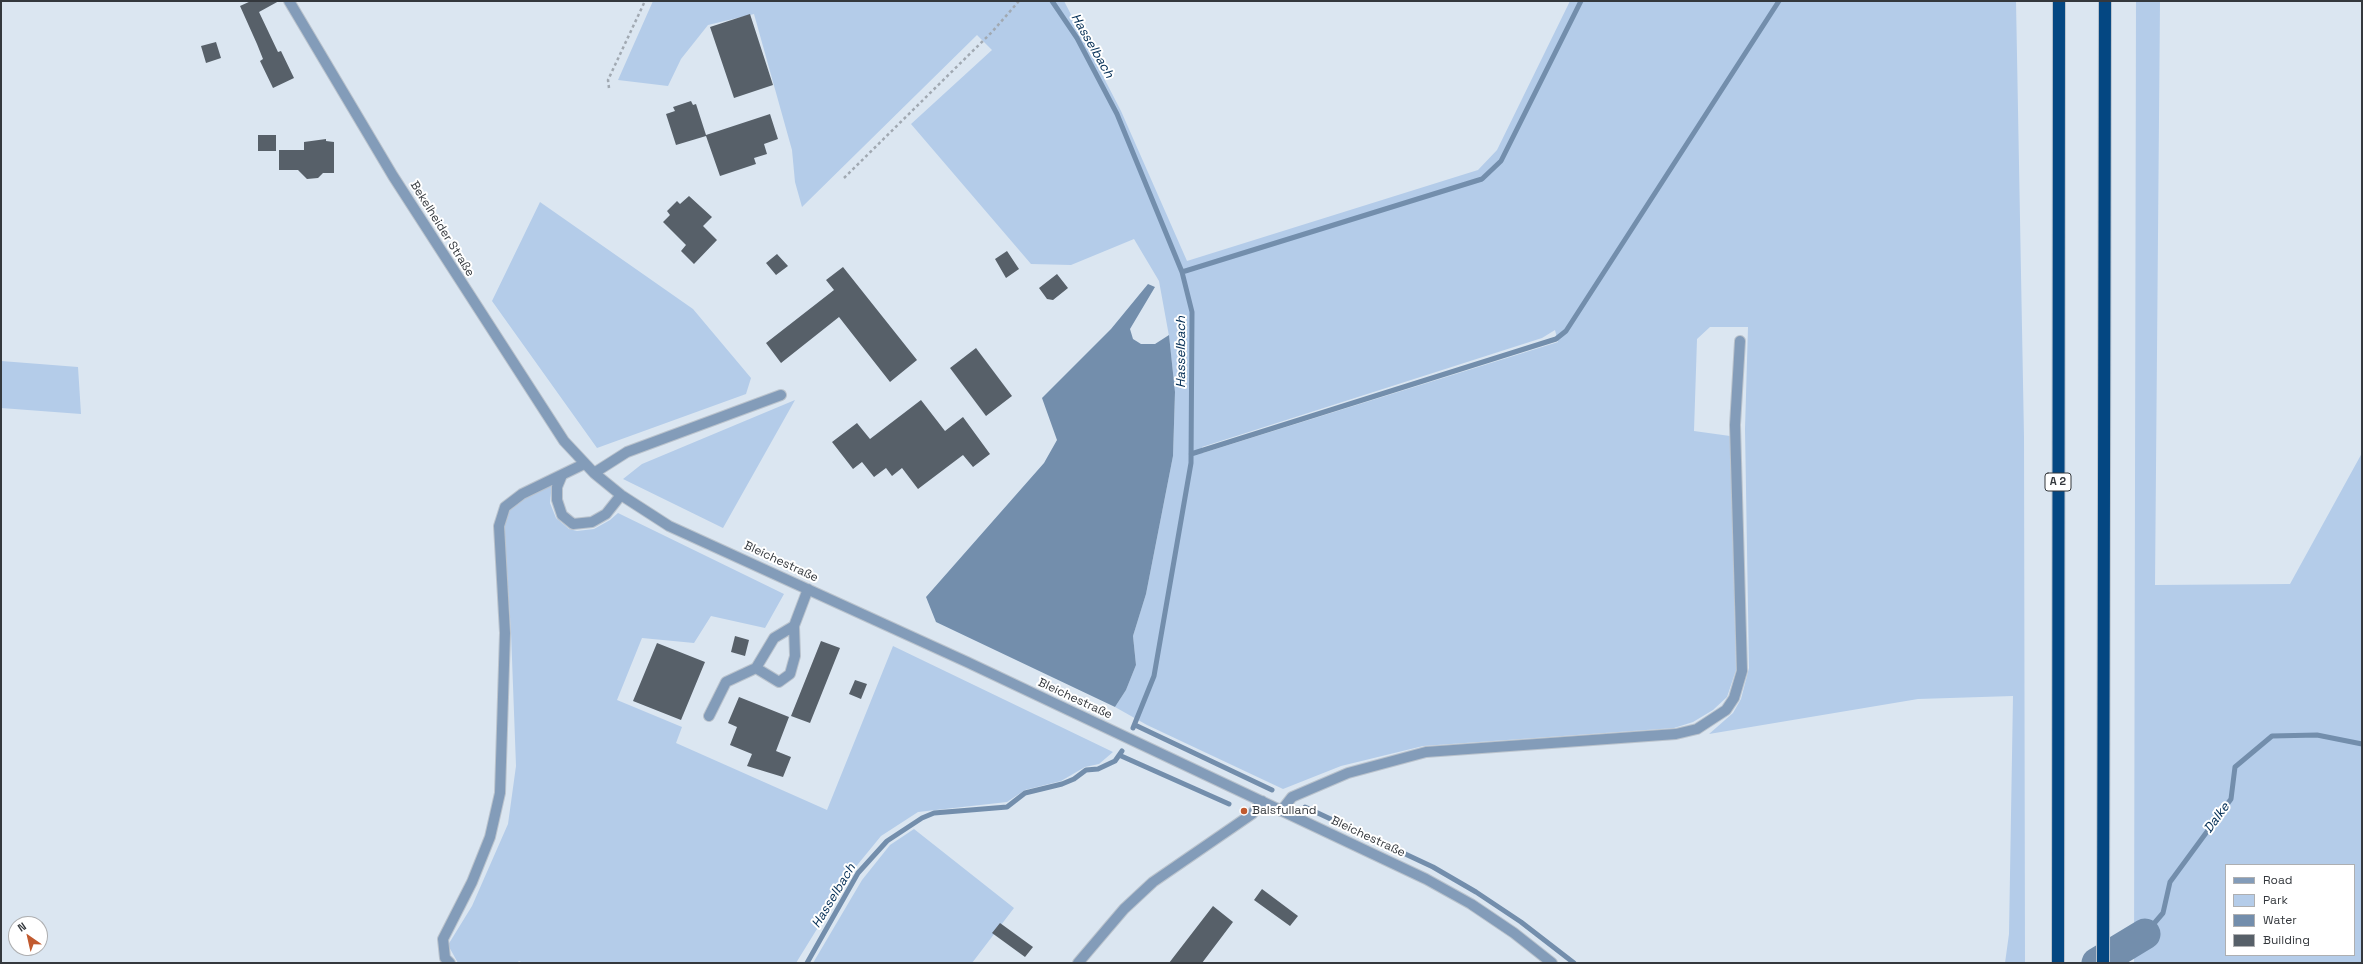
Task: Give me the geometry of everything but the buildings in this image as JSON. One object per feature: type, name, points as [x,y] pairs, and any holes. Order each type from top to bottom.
[{"type":"highway","name":"A 2","points":[[2058,963],[2059,1]]},
{"type":"highway","points":[[2103,963],[2105,1]]},
{"type":"street","name":"Bekelheider Straße","points":[[288,1],[393,176],[471,300],[564,441],[584,464]]},
{"type":"street","points":[[1281,811],[1292,797],[1348,773],[1426,752],[1676,734],[1697,729],[1726,710],[1734,698],[1742,671],[1736,425],[1740,341]]},
{"type":"street","points":[[594,473],[627,452],[781,395]]},
{"type":"street","name":"Bleichestraße","points":[[584,464],[621,495],[669,526],[808,589],[1426,879],[1471,904],[1514,933],[1552,963]]},
{"type":"street","points":[[450,963],[445,958],[443,940],[472,882],[490,837],[500,793],[505,633],[499,526],[505,507],[522,494],[584,464]]},
{"type":"street","points":[[562,475],[557,487],[557,500],[562,515],[573,524],[592,522],[606,514],[621,495]]},
{"type":"street","points":[[756,668],[779,682],[790,674],[795,656],[794,626],[808,589]]},
{"type":"street","points":[[709,716],[726,682],[756,668],[774,638],[794,626]]},
{"type":"street","points":[[1078,963],[1124,909],[1153,882],[1252,814],[1262,801]]},
{"type":"path","points":[[609,88],[608,80],[645,1]]},
{"type":"path","points":[[844,178],[992,32],[1019,1]]},
{"type":"green space","points":[[653,1],[1064,1],[1121,111],[1187,261],[1478,170],[1497,150],[1570,1],[2016,1],[2024,437],[2025,963],[2005,963],[2009,934],[2013,696],[1918,699],[1709,734],[1733,713],[1741,699],[1749,668],[1745,429],[1748,327],[1710,327],[1697,339],[1694,431],[1730,436],[1736,670],[1727,697],[1713,710],[1693,722],[1674,728],[1423,746],[1341,766],[1283,789],[1147,725],[1115,707],[1126,690],[1136,665],[1133,636],[1146,594],[1173,456],[1175,392],[1169,336],[1159,281],[1134,239],[1071,265],[1031,264],[911,124],[992,50],[977,35],[802,207],[795,182],[792,150],[754,14],[708,25],[681,59],[668,86],[618,80]],"holes":[[[1555,330],[1558,342],[1203,453],[1202,447],[1542,338]]]},
{"type":"green space","points":[[2136,1],[2160,1],[2155,585],[2290,584],[2362,453],[2362,963],[2134,963]]},
{"type":"green space","points":[[540,202],[693,309],[751,378],[746,394],[597,448],[492,301]]},
{"type":"green space","points":[[1,361],[78,367],[81,414],[1,408]]},
{"type":"green space","points":[[795,400],[723,528],[623,479],[642,464]]},
{"type":"green space","points":[[552,483],[550,503],[556,518],[569,529],[577,531],[594,529],[610,520],[618,513],[784,594],[765,628],[711,616],[694,643],[642,638],[617,700],[682,727],[676,743],[827,810],[893,646],[1113,752],[1099,764],[1085,767],[1061,781],[1025,790],[1007,802],[918,812],[881,836],[854,869],[796,963],[523,963],[519,961],[517,963],[458,963],[448,945],[472,906],[508,824],[516,766],[511,632],[504,527],[510,510],[525,497]]},
{"type":"green space","points":[[914,829],[1014,908],[972,963],[813,963],[862,880],[890,845]]},
{"type":"water","points":[[1148,284],[1155,287],[1130,329],[1133,339],[1141,344],[1155,344],[1169,335],[1175,392],[1173,456],[1146,594],[1133,636],[1136,665],[1126,690],[1115,707],[936,622],[926,597],[1044,463],[1057,440],[1042,398],[1111,329]]},
{"type":"waterway","name":"Hasselbach","points":[[1052,1],[1077,38],[1117,114],[1182,272],[1192,312],[1191,463],[1154,676],[1133,728]]},
{"type":"waterway","points":[[1182,272],[1482,179],[1501,161],[1581,1]]},
{"type":"waterway","points":[[1191,454],[1556,339],[1566,331],[1779,1]]},
{"type":"waterway","points":[[1135,725],[1272,790]]},
{"type":"waterway","name":"Dalke","points":[[2145,934],[2163,913],[2170,882],[2231,799],[2235,767],[2272,736],[2317,735],[2362,744]]},
{"type":"waterway","name":"Hasselbach","points":[[807,963],[858,873],[887,841],[922,818],[934,813],[1007,807],[1025,793],[1062,784],[1074,779],[1086,770],[1098,769],[1115,761],[1122,751]]},
{"type":"waterway","points":[[1119,755],[1229,804]]},
{"type":"waterway","points":[[1305,807],[1433,867],[1476,892],[1521,922],[1574,963]]},
{"type":"waterway","name":"Dalke","points":[[2097,963],[2145,934]]},
{"type":"place","name":"Balsfulland","points":[[1244,811]]}]
